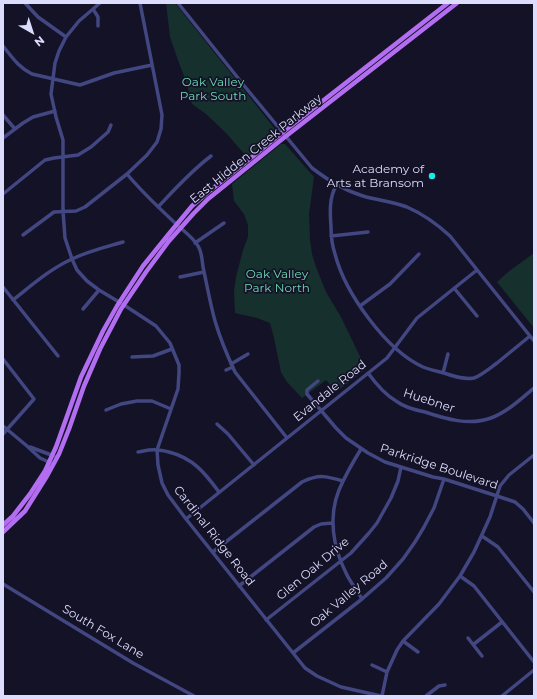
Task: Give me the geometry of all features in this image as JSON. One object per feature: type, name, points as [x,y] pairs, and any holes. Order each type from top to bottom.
[{"type":"main road","name":"East Hidden Creek Parkway","points":[[178,227],[192,206],[207,192],[448,3]]},
{"type":"main road","name":"East Hidden Creek Parkway","points":[[3,525],[13,516],[45,471],[57,457],[100,349],[122,303],[143,266],[178,227],[208,199],[286,136],[457,3]]},
{"type":"main road","name":"East Hidden Creek Parkway","points":[[3,532],[25,511],[48,476],[52,455],[81,377],[103,331],[122,303]]},
{"type":"street","name":"Cardinal Ridge Road","points":[[100,3],[79,21],[66,37],[59,50],[55,63],[51,94],[63,140],[64,238],[78,270],[87,280],[99,290],[122,303],[156,326],[170,343],[179,365],[178,389],[157,450],[158,465],[162,483],[168,495],[186,519],[305,668],[317,676],[341,687],[381,696]]},
{"type":"street","points":[[24,235],[54,212],[76,211],[85,207],[127,174],[147,155],[157,142],[161,129],[162,115],[140,3]]},
{"type":"street","points":[[178,3],[312,168],[336,186],[361,195],[406,207],[430,219],[450,236],[534,341]]},
{"type":"street","points":[[27,4],[38,17],[66,37]]},
{"type":"street","points":[[93,8],[98,17],[98,26]]},
{"type":"street","points":[[3,46],[16,62],[26,71],[32,74],[80,85],[114,73],[152,65]]},
{"type":"street","points":[[3,138],[33,117],[55,111]]},
{"type":"street","points":[[3,115],[15,129]]},
{"type":"street","points":[[3,187],[5,193],[45,160],[78,156],[108,132],[111,126]]},
{"type":"street","points":[[158,207],[179,184],[200,164],[211,156]]},
{"type":"street","points":[[127,174],[136,186],[198,246],[215,320],[224,347],[235,372],[287,438]]},
{"type":"street","points":[[336,186],[332,195],[330,218],[331,236],[335,255],[342,274],[360,306],[378,330],[395,347],[424,367],[463,378],[474,378],[530,336]]},
{"type":"street","points":[[196,243],[224,223]]},
{"type":"street","points":[[331,236],[368,232]]},
{"type":"street","points":[[13,300],[42,277],[72,259],[88,252],[123,242]]},
{"type":"street","points":[[360,306],[390,284],[419,254]]},
{"type":"street","name":"Evandale Road","points":[[186,519],[387,358],[417,318],[477,270]]},
{"type":"street","points":[[180,277],[204,272]]},
{"type":"street","points":[[3,287],[58,356]]},
{"type":"street","points":[[454,288],[477,316]]},
{"type":"street","points":[[83,309],[99,290]]},
{"type":"street","points":[[132,357],[153,356],[172,350]]},
{"type":"street","points":[[226,370],[248,354]]},
{"type":"street","points":[[443,372],[448,354]]},
{"type":"street","points":[[3,359],[34,399],[3,434]]},
{"type":"street","name":"Huebner","points":[[368,373],[381,390],[396,402],[442,418],[463,421],[477,421],[491,418],[508,408],[534,388]]},
{"type":"street","name":"Parkridge Boulevard","points":[[318,381],[307,390],[307,394],[336,428],[368,454],[385,462],[444,479],[514,502],[523,509],[534,523]]},
{"type":"street","points":[[106,410],[121,404],[137,401],[152,402],[171,409]]},
{"type":"street","points":[[217,424],[228,434],[254,466]]},
{"type":"street","points":[[3,426],[40,458],[51,463]]},
{"type":"street","points":[[27,446],[57,457]]},
{"type":"street","points":[[361,449],[343,481],[336,500],[332,523],[335,545],[346,574],[362,599]]},
{"type":"street","points":[[138,452],[157,450],[174,453],[191,462],[205,474],[219,492]]},
{"type":"street","points":[[381,696],[387,672],[397,650],[403,641],[439,604],[460,576],[474,552],[490,517],[500,486],[508,475],[534,455]]},
{"type":"street","name":"Glen Oak Drive","points":[[266,620],[341,561],[377,523],[391,498],[398,481],[401,467]]},
{"type":"street","points":[[213,552],[302,482],[321,476],[343,481]]},
{"type":"street","name":"Oak Valley Road","points":[[293,653],[362,599],[386,578],[403,559],[415,542],[434,508],[444,479]]},
{"type":"street","points":[[239,586],[314,527],[321,524],[332,523]]},
{"type":"street","points":[[482,536],[498,547],[534,592]]},
{"type":"street","points":[[460,576],[474,586],[534,662]]},
{"type":"street","name":"South Fox Lane","points":[[3,584],[126,659],[194,696]]},
{"type":"street","points":[[474,644],[502,622]]},
{"type":"street","points":[[468,638],[482,656]]},
{"type":"street","points":[[403,641],[418,652]]},
{"type":"street","points":[[372,665],[387,672]]},
{"type":"street","points":[[502,696],[534,670]]},
{"type":"street","points":[[426,696],[439,686],[445,685]]},
{"type":"green space","name":"Oak Valley Park South","points":[[166,3],[175,3],[275,129],[275,135],[247,157],[226,133],[206,114],[192,104],[186,81],[170,37]]},
{"type":"green space","name":"Oak Valley Park North","points":[[281,144],[285,144],[314,177],[309,214],[312,254],[326,292],[341,317],[366,369],[336,392],[326,380],[302,398],[287,382],[281,372],[270,323],[257,318],[235,313],[234,291],[236,277],[248,237],[248,225],[244,214],[234,201],[232,184]]},
{"type":"green space","points":[[534,253],[534,328],[497,282]]},
{"type":"place","name":"Academy of Arts at Bransom","points":[[432,176]]}]
